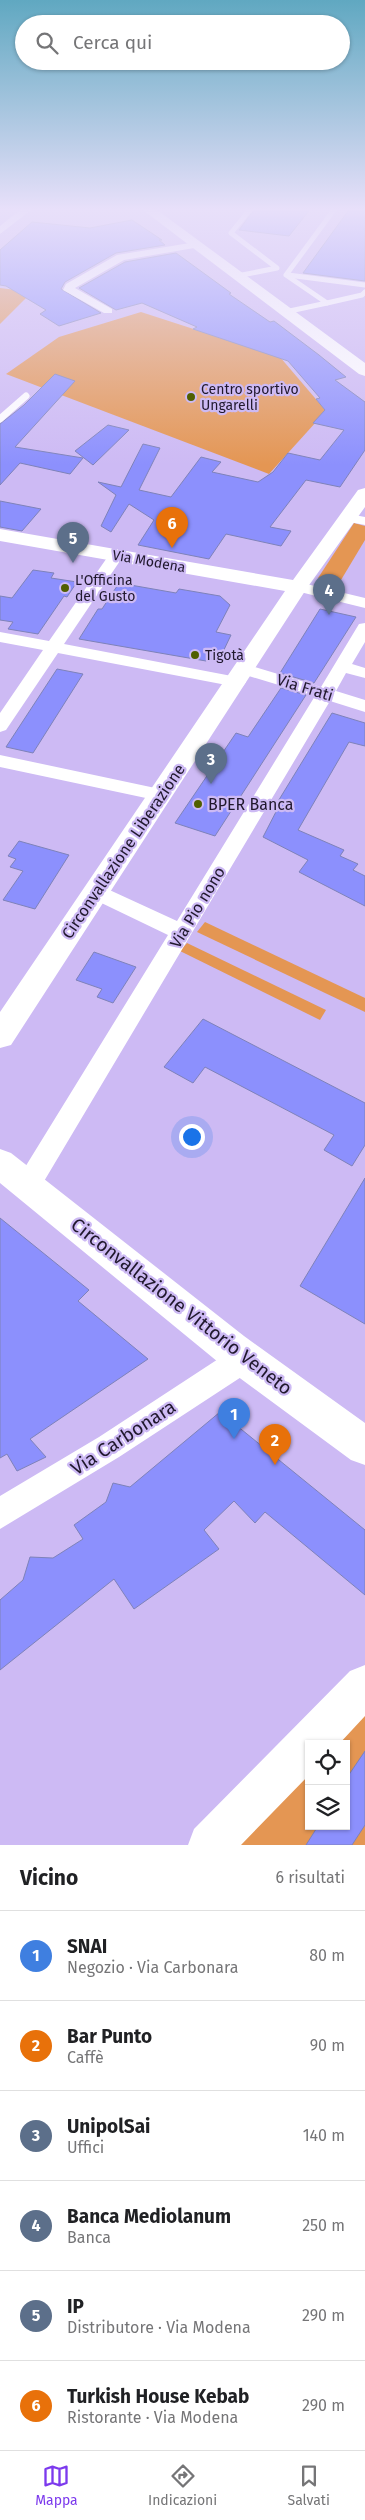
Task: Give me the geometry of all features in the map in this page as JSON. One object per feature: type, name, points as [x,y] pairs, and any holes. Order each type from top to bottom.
[{"type":"main road","points":[[260,293],[365,371]]},
{"type":"main road","name":"Circonvallazione Liberazione","points":[[0,1036],[298,587],[357,520],[365,494]]},
{"type":"main road","name":"Via Modena","points":[[0,535],[298,587]]},
{"type":"main road","name":"Circonvallazione Vittorio Veneto","points":[[0,1163],[231,1350],[246,1358],[365,1446]]},
{"type":"street","points":[[75,293],[108,311]]},
{"type":"street","points":[[0,726],[55,648],[116,555]]},
{"type":"street","points":[[298,587],[365,603]]},
{"type":"street","name":"Via Pio nono","points":[[28,1185],[365,628]]},
{"type":"street","name":"Via Frati","points":[[0,638],[55,648],[241,675],[326,693],[365,706]]},
{"type":"street","points":[[342,667],[365,673]]},
{"type":"street","points":[[0,761],[160,796]]},
{"type":"street","points":[[96,892],[182,932]]},
{"type":"street","name":"Via Carbonara","points":[[0,1514],[109,1447],[246,1358]]},
{"type":"street","points":[[313,1740],[365,1686]]},
{"type":"street","points":[[210,1845],[305,1748]]},
{"type":"lane","points":[[312,293],[326,303]]},
{"type":"lane","points":[[285,312],[364,293]]},
{"type":"lane","points":[[0,419],[26,396]]},
{"type":"shaded area","points":[[0,293],[31,293],[0,324]]},
{"type":"shaded area","name":"Centro sportivo Ungarelli","points":[[141,312],[280,357],[326,411],[269,474],[6,374],[59,337]]},
{"type":"shaded area","points":[[354,523],[365,526],[365,540],[338,585],[318,578]]},
{"type":"shaded area","points":[[205,922],[365,998],[365,1012],[197,932]]},
{"type":"shaded area","points":[[187,943],[326,1010],[320,1020],[180,951]]},
{"type":"shaded area","points":[[365,1715],[365,1845],[238,1845],[305,1776],[305,1830],[350,1830],[350,1740],[341,1740]]},
{"type":"building","points":[[18,293],[68,293],[101,313],[59,326],[40,314],[46,310]]},
{"type":"building","points":[[88,293],[231,293],[229,294],[270,322],[274,321],[319,355],[346,377],[335,380],[365,402],[365,450],[340,487],[306,480],[270,527],[291,531],[281,546],[226,534],[209,559],[138,545],[154,520],[129,504],[111,532],[101,526],[116,495],[98,482],[121,487],[143,444],[160,448],[139,490],[171,497],[201,457],[221,462],[212,472],[258,482],[273,472],[288,453],[320,460],[344,430],[313,423],[325,410],[316,399],[320,398],[288,361],[193,329],[197,327],[142,303],[116,310]]},
{"type":"building","points":[[55,374],[75,381],[15,447],[83,458],[70,474],[20,463],[0,485],[0,424],[24,405]]},
{"type":"building","points":[[108,425],[129,430],[93,465],[75,451]]},
{"type":"building","points":[[0,501],[41,509],[22,531],[0,527]]},
{"type":"building","points":[[33,570],[54,573],[51,578],[77,582],[67,597],[64,596],[38,634],[8,629],[13,622],[0,620],[0,596],[12,598]]},
{"type":"building","points":[[119,583],[176,593],[179,589],[220,596],[230,605],[216,632],[231,635],[221,656],[206,661],[79,639],[98,609],[102,609]]},
{"type":"building","points":[[320,609],[356,617],[314,683],[280,673]]},
{"type":"building","points":[[57,669],[83,674],[33,753],[6,747]]},
{"type":"building","points":[[281,688],[306,695],[215,836],[175,823],[236,733],[248,737]]},
{"type":"building","points":[[332,713],[365,723],[365,746],[349,742],[298,830],[344,850],[340,856],[358,864],[353,870],[365,876],[365,906],[299,872],[308,860],[263,837],[280,804],[277,803]]},
{"type":"building","points":[[19,841],[69,855],[35,909],[3,900],[23,871],[10,867],[16,859],[8,856]]},
{"type":"building","points":[[94,952],[136,967],[113,1003],[97,997],[102,989],[76,980]]},
{"type":"building","points":[[203,1019],[365,1103],[365,1145],[352,1166],[324,1150],[334,1135],[205,1067],[193,1083],[164,1067]]},
{"type":"building","points":[[365,1178],[365,1324],[300,1286]]},
{"type":"building","points":[[0,1218],[89,1290],[78,1301],[148,1359],[30,1439],[46,1457],[17,1471],[7,1454],[0,1458]]},
{"type":"building","points":[[220,1412],[365,1530],[365,1595],[265,1512],[255,1523],[234,1501],[204,1530],[219,1549],[134,1609],[114,1579],[0,1670],[0,1600],[23,1580],[30,1557],[53,1558],[83,1539],[74,1525],[106,1502],[113,1483],[130,1487]]},
{"type":"building","points":[[365,1751],[365,1825],[352,1845],[306,1845],[315,1830],[350,1830],[350,1773]]},
{"type":"place","name":"Centro sportivo Ungarelli","points":[[191,397]]},
{"type":"place","name":"Turkish House Kebab","points":[[172,548]]},
{"type":"place","name":"IP","points":[[73,563]]},
{"type":"place","name":"L'Officina del Gusto","points":[[65,588]]},
{"type":"place","name":"Banca Mediolanum","points":[[329,615]]},
{"type":"place","name":"Tigotà","points":[[195,655]]},
{"type":"place","name":"UnipolSai","points":[[211,784]]},
{"type":"place","name":"BPER Banca","points":[[198,804]]},
{"type":"place","name":"SNAI","points":[[234,1439]]},
{"type":"place","name":"Bar Punto","points":[[275,1465]]}]
